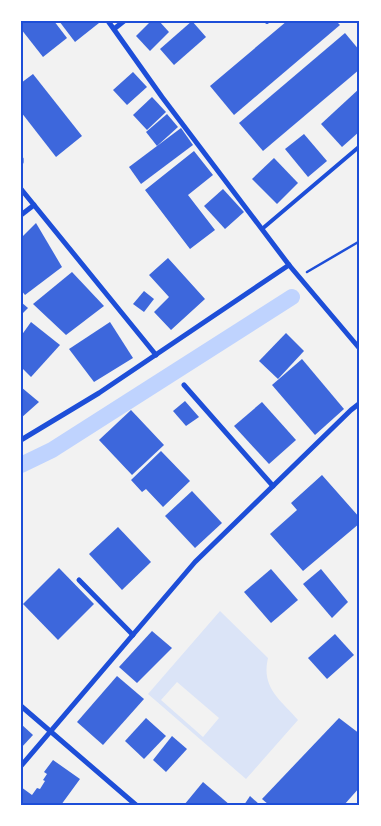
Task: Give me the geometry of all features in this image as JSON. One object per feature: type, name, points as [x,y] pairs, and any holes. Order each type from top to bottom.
[{"type":"street","points":[[108,21],[162,97],[289,265],[360,349]]},
{"type":"street","points":[[114,29],[124,21]]},
{"type":"street","points":[[21,189],[156,355]]},
{"type":"street","points":[[21,216],[34,205]]},
{"type":"street","points":[[21,440],[99,394],[289,265]]},
{"type":"street","points":[[184,385],[273,486]]},
{"type":"street","points":[[21,766],[196,562],[360,403]]},
{"type":"street","points":[[79,580],[133,635]]},
{"type":"street","points":[[21,706],[136,805]]},
{"type":"lane","points":[[262,229],[360,146]]},
{"type":"path","points":[[300,276],[360,241]]},
{"type":"shaded area","points":[[220,611],[268,658],[267,677],[270,685],[279,699],[298,720],[246,779],[148,694]],"holes":[[[177,682],[219,718],[203,737],[161,700]]]},
{"type":"building","points":[[21,21],[54,21],[67,38],[43,57],[21,29]]},
{"type":"building","points":[[59,21],[98,21],[99,23],[75,42]]},
{"type":"building","points":[[151,21],[159,21],[169,32],[150,51],[136,36]]},
{"type":"building","points":[[192,21],[206,37],[174,65],[160,49]]},
{"type":"building","points":[[287,21],[336,21],[340,25],[234,115],[210,86]]},
{"type":"building","points":[[345,33],[360,51],[360,69],[263,151],[239,123]]},
{"type":"building","points":[[133,72],[147,87],[127,105],[113,90]]},
{"type":"building","points":[[33,74],[82,136],[56,157],[21,112],[21,83]]},
{"type":"building","points":[[360,88],[360,131],[342,147],[321,124]]},
{"type":"building","points":[[152,97],[166,112],[147,130],[133,115]]},
{"type":"building","points":[[167,114],[178,127],[157,146],[146,132]]},
{"type":"building","points":[[181,128],[193,145],[141,184],[129,167]]},
{"type":"building","points":[[304,134],[327,161],[308,177],[285,149]]},
{"type":"building","points":[[194,151],[213,175],[188,195],[215,230],[190,249],[145,190]]},
{"type":"building","points":[[274,158],[298,183],[277,204],[252,179]]},
{"type":"building","points":[[223,189],[244,212],[225,229],[204,206]]},
{"type":"building","points":[[36,223],[62,267],[25,295],[21,290],[21,238]]},
{"type":"building","points":[[168,258],[205,299],[171,330],[154,312],[169,297],[149,275]]},
{"type":"building","points":[[72,272],[104,306],[66,335],[33,304]]},
{"type":"building","points":[[144,291],[154,299],[144,312],[133,304]]},
{"type":"building","points":[[21,302],[28,308],[21,315]]},
{"type":"building","points":[[31,322],[60,345],[31,377],[21,367],[21,336]]},
{"type":"building","points":[[110,322],[133,358],[94,382],[69,349]]},
{"type":"building","points":[[286,333],[304,351],[278,379],[259,361]]},
{"type":"building","points":[[302,359],[344,409],[315,435],[272,385]]},
{"type":"building","points":[[21,387],[39,402],[21,418]]},
{"type":"building","points":[[185,401],[199,417],[186,426],[173,411]]},
{"type":"building","points":[[262,402],[296,440],[269,464],[234,426]]},
{"type":"building","points":[[131,410],[164,445],[132,475],[99,440]]},
{"type":"building","points":[[161,451],[190,481],[163,507],[146,489],[142,492],[131,480]]},
{"type":"building","points":[[322,475],[360,518],[360,523],[303,571],[270,534],[297,510],[291,503]]},
{"type":"building","points":[[192,491],[222,523],[195,548],[165,516]]},
{"type":"building","points":[[118,527],[151,562],[122,590],[89,554]]},
{"type":"building","points":[[59,568],[94,604],[58,640],[23,604]]},
{"type":"building","points":[[271,569],[298,600],[271,623],[244,592]]},
{"type":"building","points":[[321,569],[348,602],[332,618],[303,584]]},
{"type":"building","points":[[152,631],[172,648],[137,683],[119,667]]},
{"type":"building","points":[[335,634],[354,655],[327,679],[308,658]]},
{"type":"building","points":[[117,676],[144,699],[103,745],[77,722]]},
{"type":"building","points":[[146,718],[166,736],[144,759],[125,741]]},
{"type":"building","points":[[339,718],[360,734],[360,787],[344,805],[269,805],[262,799]]},
{"type":"building","points":[[21,724],[33,735],[21,748]]},
{"type":"building","points":[[172,736],[187,749],[166,772],[153,760]]},
{"type":"building","points":[[53,760],[80,779],[61,805],[28,805],[26,803],[24,805],[21,803],[21,787],[32,795],[37,788],[40,789],[47,774],[44,772]]},
{"type":"building","points":[[203,782],[230,805],[184,805]]},
{"type":"building","points":[[250,796],[260,805],[244,805]]},
{"type":"waterway","points":[[21,465],[52,450],[292,297]]}]
